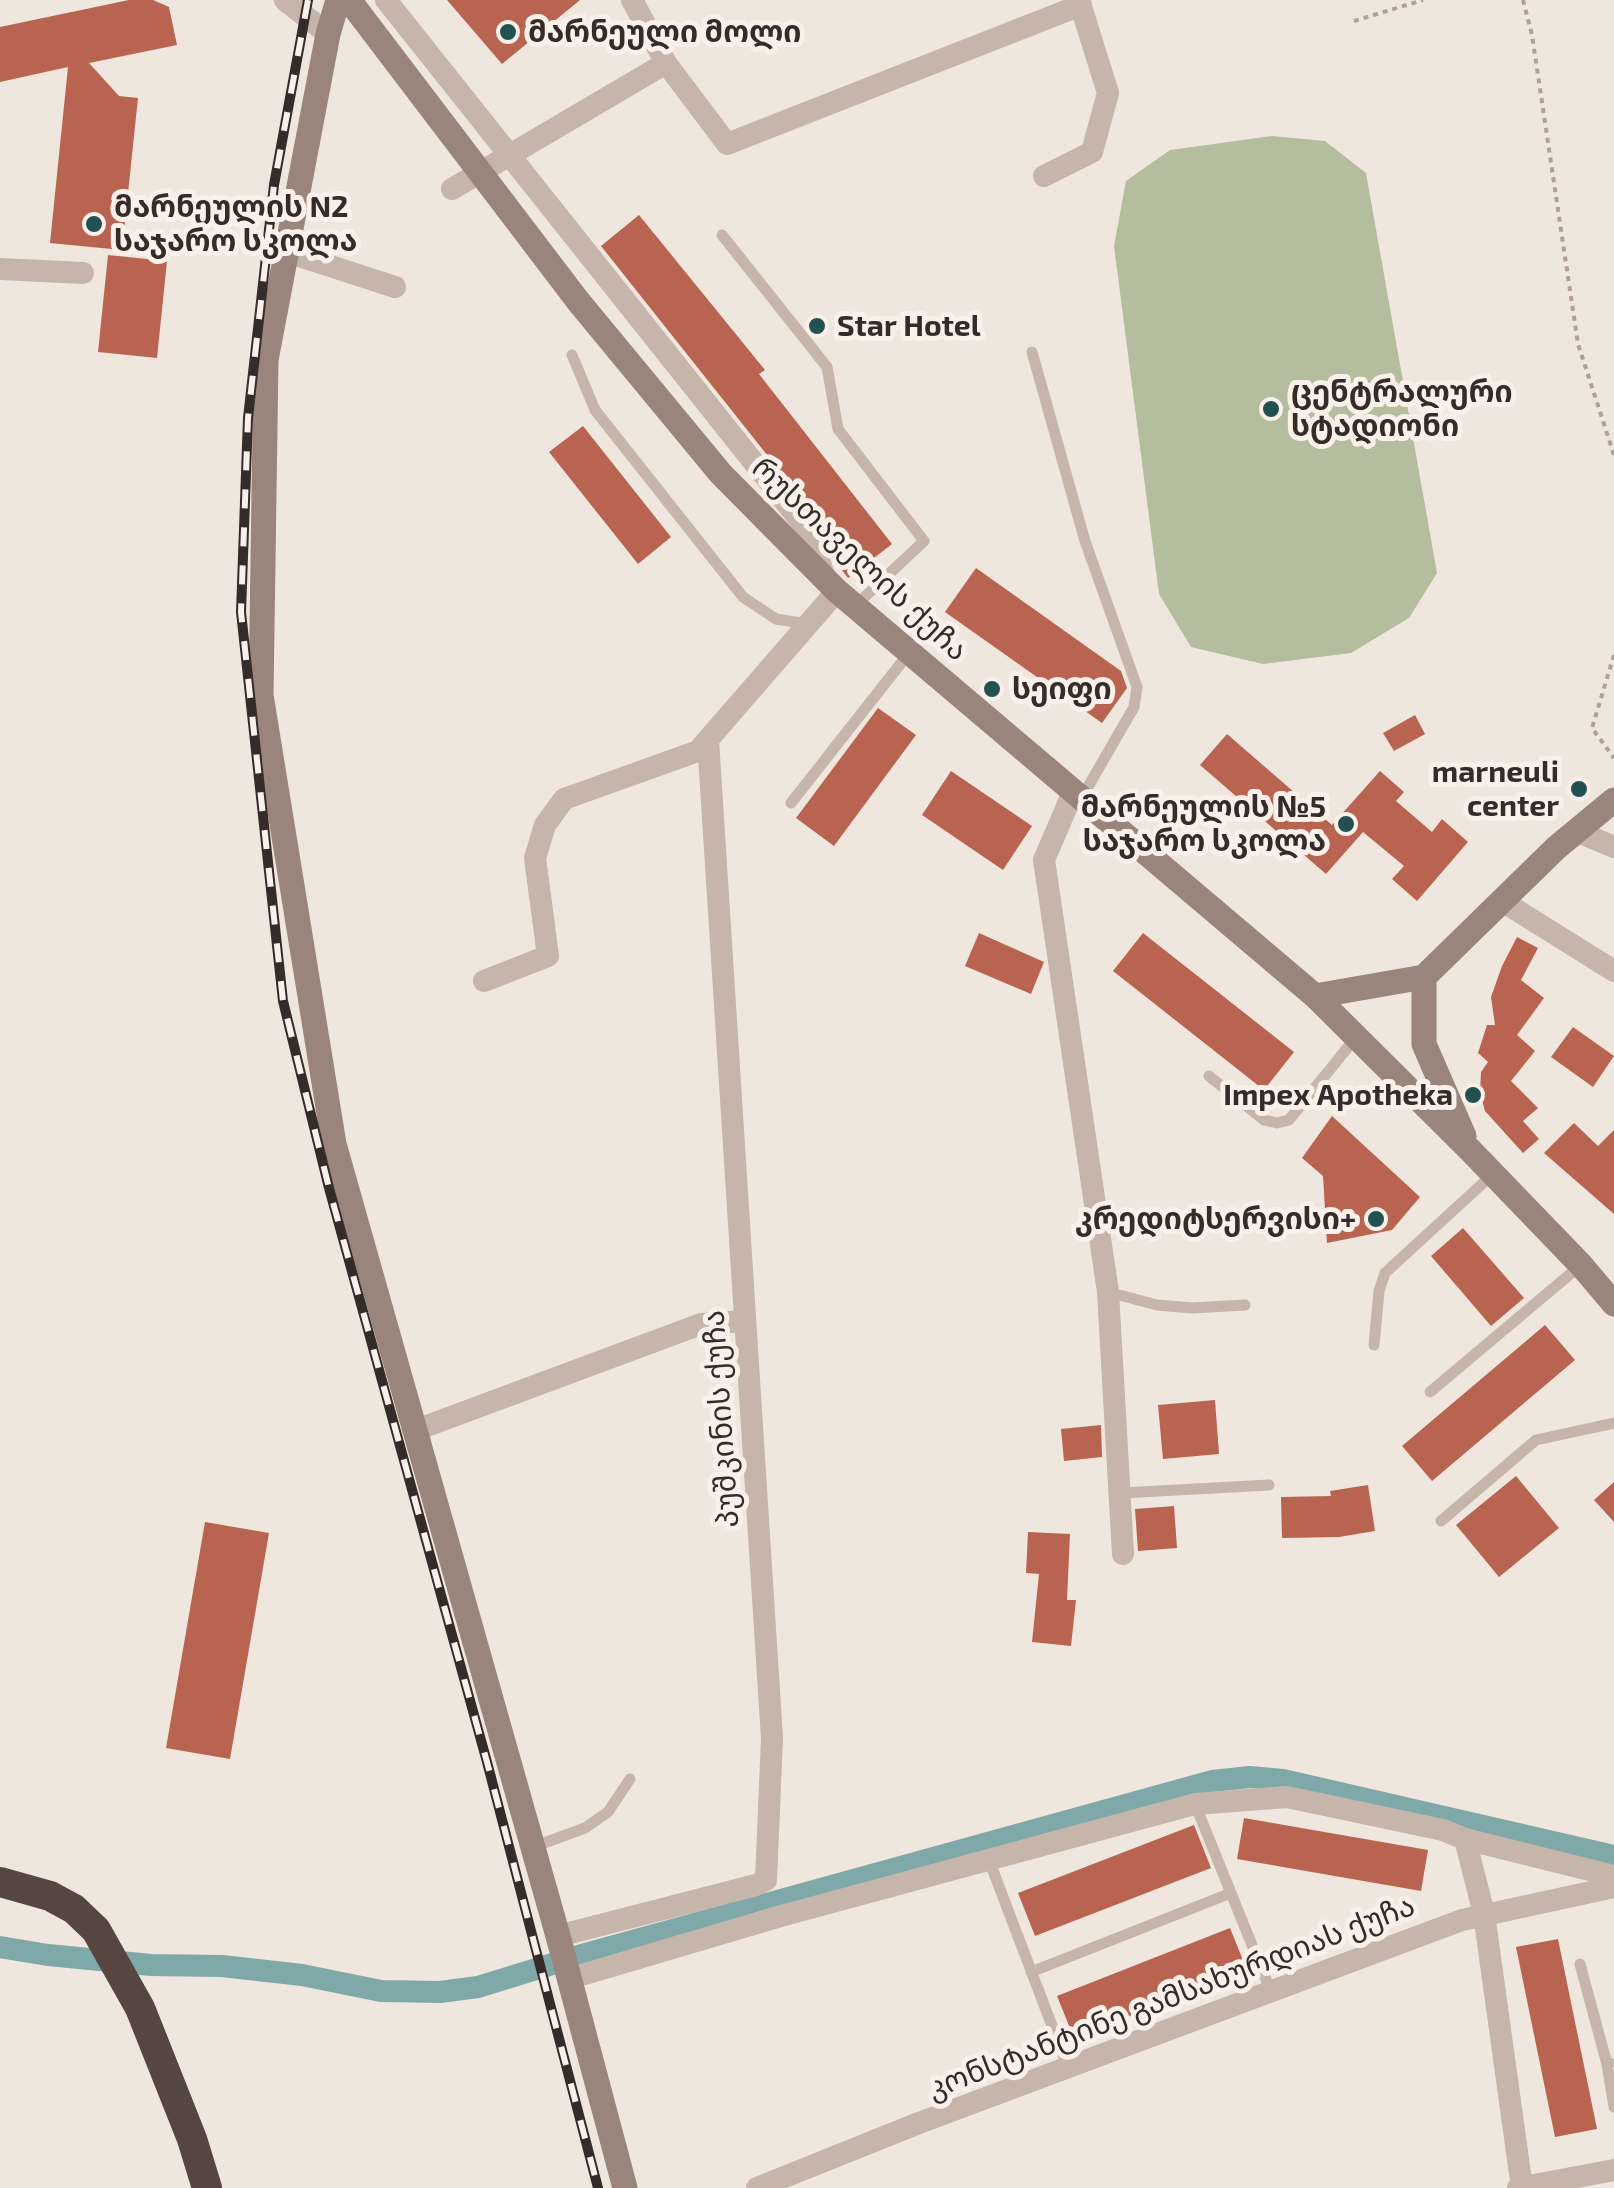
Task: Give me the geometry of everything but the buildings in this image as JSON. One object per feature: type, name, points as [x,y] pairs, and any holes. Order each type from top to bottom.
[{"type":"highway","points":[[0,1882],[50,1896],[74,1908],[96,1930],[140,2008],[208,2188]]},
{"type":"street","points":[[286,0],[328,34]]},
{"type":"street","points":[[338,0],[328,34],[266,360],[261,695],[334,1144],[558,1936],[624,2188]]},
{"type":"street","name":"რუსთაველის ქუჩა","points":[[350,0],[578,301],[721,474],[839,592],[1315,996],[1470,1150],[1614,1304]]},
{"type":"street","points":[[386,0],[802,524],[839,592],[698,751],[564,799],[544,826],[534,858],[548,956],[484,981]]},
{"type":"street","points":[[632,0],[666,63],[727,144],[1080,2],[1108,93],[1092,152],[1044,176]]},
{"type":"street","points":[[452,189],[666,63]]},
{"type":"street","points":[[288,252],[395,287]]},
{"type":"street","points":[[0,268],[84,273]]},
{"type":"street","name":"პუშკინის ქუჩა","points":[[558,1936],[756,1886],[766,1880],[772,1738],[708,740]]},
{"type":"street","points":[[1077,796],[1044,860],[1108,1292],[1124,1554]]},
{"type":"street","points":[[1315,996],[1424,978],[1611,802]]},
{"type":"street","points":[[1576,831],[1614,847]]},
{"type":"street","points":[[1502,902],[1614,971]]},
{"type":"street","points":[[1424,978],[1424,1044],[1470,1150]]},
{"type":"street","points":[[416,1430],[700,1324],[745,1321]]},
{"type":"street","points":[[568,1979],[781,1916],[1196,1804],[1286,1797],[1443,1830],[1614,1876]]},
{"type":"street","points":[[1465,1839],[1484,1914],[1521,2187],[1614,2170]]},
{"type":"street","name":"კონსტანტინე გამსახურდიას ქუჩა","points":[[756,2188],[1484,1914],[1614,1887]]},
{"type":"lane","points":[[722,235],[826,367],[838,430],[924,541],[839,592]]},
{"type":"lane","points":[[1032,352],[1085,541],[1137,687],[1134,707],[1077,796]]},
{"type":"lane","points":[[572,355],[596,410],[743,597],[776,619],[808,624]]},
{"type":"lane","points":[[791,803],[909,653]]},
{"type":"lane","points":[[1208,1076],[1264,1120],[1289,1120],[1357,1036]]},
{"type":"lane","points":[[1374,1345],[1379,1292],[1386,1273],[1493,1174]]},
{"type":"lane","points":[[1430,1392],[1581,1265]]},
{"type":"lane","points":[[1108,1292],[1157,1305],[1245,1306]]},
{"type":"lane","points":[[1441,1520],[1536,1440],[1614,1423]]},
{"type":"lane","points":[[1120,1492],[1269,1485]]},
{"type":"lane","points":[[533,1847],[584,1828],[608,1812],[630,1779]]},
{"type":"lane","points":[[1196,1804],[1270,1992]]},
{"type":"lane","points":[[988,1860],[1068,2068]]},
{"type":"lane","points":[[1031,1972],[1231,1893]]},
{"type":"lane","points":[[1580,1964],[1610,2063],[1614,2107]]},
{"type":"path","points":[[1354,20],[1423,0]]},
{"type":"path","points":[[1523,0],[1532,34],[1578,344],[1614,455]]},
{"type":"path","points":[[1614,655],[1592,728],[1614,758]]},
{"type":"green space","name":"ცენტრალური სტადიონი","points":[[1272,136],[1325,141],[1366,173],[1437,573],[1409,618],[1351,653],[1263,664],[1191,647],[1159,594],[1114,246],[1126,181],[1170,150]]},
{"type":"waterway","points":[[0,1947],[151,1965],[222,1966],[302,1975],[381,1991],[440,1992],[478,1987],[1212,1781],[1250,1777],[1283,1780],[1614,1856]]},
{"type":"railway","points":[[308,0],[274,185],[248,418],[241,612],[283,1001],[329,1188],[487,1762],[598,2188]]},
{"type":"place","name":"მარნეული მოლი","points":[[508,32]]},
{"type":"place","name":"მარნეულის N2 საჯარო სკოლა","points":[[94,224]]},
{"type":"place","name":"Star Hotel","points":[[817,326]]},
{"type":"place","name":"ცენტრალური სტადიონი","points":[[1271,409]]},
{"type":"place","name":"სეიფი","points":[[992,689]]},
{"type":"place","name":"marneuli center","points":[[1579,789]]},
{"type":"place","name":"მარნეულის №5 საჯარო სკოლა","points":[[1346,824]]},
{"type":"place","name":"Impex Apotheka","points":[[1473,1095]]},
{"type":"place","name":"კრედიტსერვისი+","points":[[1376,1219]]}]
